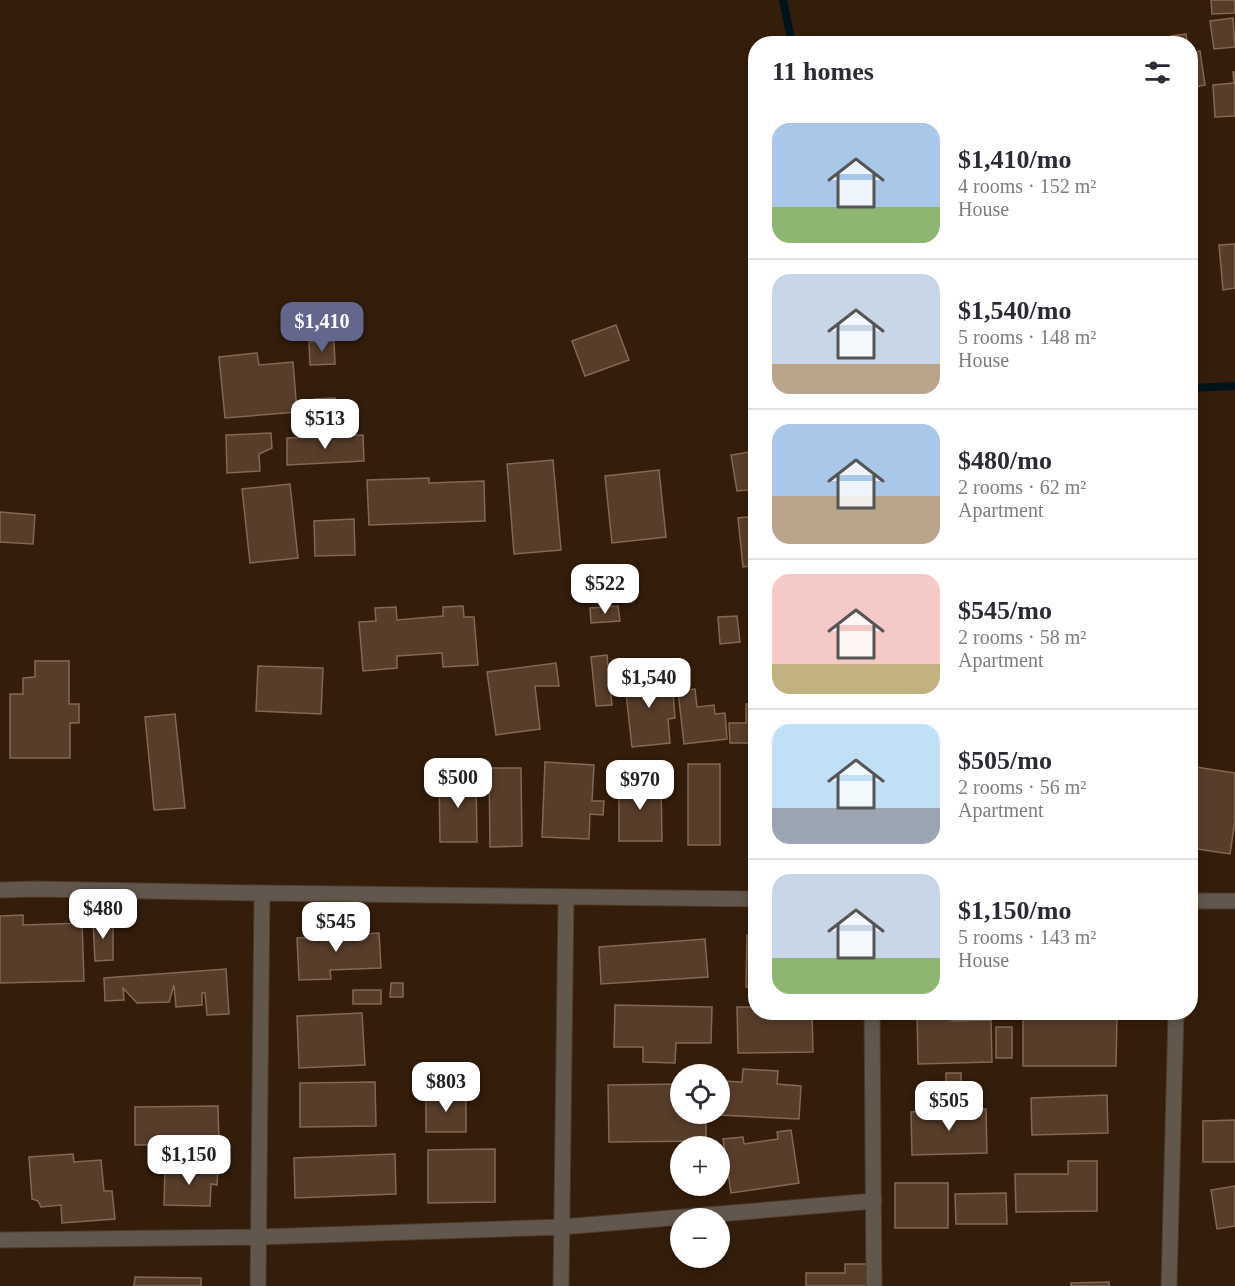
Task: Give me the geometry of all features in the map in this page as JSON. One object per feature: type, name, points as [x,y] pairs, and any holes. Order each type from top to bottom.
[{"type":"street","points":[[0,890],[748,899]]},
{"type":"street","points":[[258,1286],[262,893]]},
{"type":"street","points":[[561,1286],[566,898]]},
{"type":"street","points":[[1198,901],[1235,901]]},
{"type":"street","points":[[872,1020],[874,1286]]},
{"type":"street","points":[[1169,1286],[1176,1020]]},
{"type":"street","points":[[0,1240],[258,1237],[562,1227],[874,1201]]},
{"type":"building","points":[[1211,0],[1235,0],[1235,13],[1212,14]]},
{"type":"building","points":[[1233,18],[1235,47],[1214,49],[1210,21]]},
{"type":"building","points":[[1198,51],[1200,51],[1205,85],[1198,86]]},
{"type":"building","points":[[1233,72],[1235,72],[1235,116],[1215,117],[1213,85],[1234,83]]},
{"type":"building","points":[[1235,244],[1235,288],[1223,290],[1219,245]]},
{"type":"building","points":[[616,325],[629,360],[585,376],[572,341]]},
{"type":"building","points":[[334,341],[335,364],[310,365],[309,342]]},
{"type":"building","points":[[257,353],[259,365],[293,362],[297,412],[225,418],[219,357]]},
{"type":"building","points":[[335,398],[336,423],[314,424],[314,399]]},
{"type":"building","points":[[271,433],[272,448],[259,454],[260,471],[227,473],[226,435]]},
{"type":"building","points":[[363,435],[364,461],[287,465],[287,438]]},
{"type":"building","points":[[748,452],[748,490],[737,491],[731,455]]},
{"type":"building","points":[[553,460],[561,550],[514,554],[507,464]]},
{"type":"building","points":[[659,470],[666,537],[612,543],[605,476]]},
{"type":"building","points":[[429,478],[429,483],[484,481],[485,521],[369,525],[367,480]]},
{"type":"building","points":[[290,484],[298,558],[250,563],[242,489]]},
{"type":"building","points":[[0,512],[35,515],[33,544],[0,542]]},
{"type":"building","points":[[748,517],[748,566],[743,567],[738,518]]},
{"type":"building","points":[[354,519],[355,555],[315,556],[314,521]]},
{"type":"building","points":[[463,606],[464,617],[474,617],[478,665],[443,667],[442,653],[397,656],[397,668],[363,671],[359,622],[376,621],[375,608],[396,607],[397,620],[443,616],[443,607]]},
{"type":"building","points":[[618,606],[620,621],[591,623],[590,608]]},
{"type":"building","points":[[737,616],[740,642],[720,644],[718,617]]},
{"type":"building","points":[[607,655],[612,705],[596,706],[591,657]]},
{"type":"building","points":[[35,661],[69,661],[69,704],[79,704],[79,723],[70,723],[70,758],[10,758],[10,694],[23,694],[23,678],[35,677]]},
{"type":"building","points":[[556,663],[559,686],[535,686],[540,729],[496,735],[487,672]]},
{"type":"building","points":[[258,666],[323,668],[321,714],[256,711]]},
{"type":"building","points":[[663,672],[665,692],[673,691],[675,718],[668,719],[670,743],[632,747],[624,676]]},
{"type":"building","points":[[695,689],[697,707],[714,705],[715,714],[725,713],[727,739],[684,744],[678,691]]},
{"type":"building","points":[[746,704],[748,704],[748,743],[730,743],[729,723],[746,723]]},
{"type":"building","points":[[175,714],[185,808],[154,810],[145,717]]},
{"type":"building","points":[[545,762],[594,765],[592,801],[604,801],[603,815],[590,814],[589,839],[542,837]]},
{"type":"building","points":[[688,764],[720,764],[720,845],[688,845]]},
{"type":"building","points":[[1198,767],[1235,773],[1235,820],[1230,854],[1198,849]]},
{"type":"building","points":[[489,768],[521,768],[522,846],[490,847]]},
{"type":"building","points":[[439,776],[476,776],[477,842],[440,842]]},
{"type":"building","points":[[661,780],[662,841],[619,841],[619,781]]},
{"type":"building","points":[[23,915],[23,925],[82,923],[84,981],[0,983],[0,916]]},
{"type":"building","points":[[93,921],[113,921],[113,960],[95,961]]},
{"type":"building","points":[[318,923],[334,923],[335,936],[379,933],[381,968],[330,970],[331,979],[299,980],[297,938],[319,937]]},
{"type":"building","points":[[747,935],[748,935],[748,987],[746,987]]},
{"type":"building","points":[[705,939],[708,977],[601,984],[599,947]]},
{"type":"building","points":[[226,969],[229,1014],[207,1015],[205,993],[202,993],[202,1005],[176,1007],[174,985],[169,1002],[137,1003],[123,988],[124,1000],[105,1001],[104,978]]},
{"type":"building","points":[[391,983],[403,983],[403,997],[390,997]]},
{"type":"building","points":[[353,990],[381,990],[381,1004],[353,1004]]},
{"type":"building","points":[[615,1005],[712,1007],[711,1043],[676,1043],[675,1063],[643,1062],[643,1047],[614,1047]]},
{"type":"building","points":[[737,1007],[748,1007],[748,1020],[812,1020],[813,1052],[738,1053]]},
{"type":"building","points":[[362,1013],[365,1065],[299,1068],[297,1016]]},
{"type":"building","points":[[917,1020],[991,1020],[992,1062],[918,1064]]},
{"type":"building","points":[[1023,1020],[1117,1020],[1116,1066],[1023,1066]]},
{"type":"building","points":[[996,1027],[1012,1027],[1012,1058],[996,1058]]},
{"type":"building","points":[[743,1069],[778,1071],[777,1084],[801,1086],[799,1119],[730,1116],[730,1081],[742,1082]]},
{"type":"building","points":[[946,1073],[961,1073],[961,1084],[946,1084]]},
{"type":"building","points":[[375,1082],[376,1126],[300,1127],[300,1083]]},
{"type":"building","points":[[670,1084],[670,1124],[706,1124],[706,1136],[670,1136],[670,1141],[609,1142],[608,1085]]},
{"type":"building","points":[[426,1094],[466,1094],[466,1132],[426,1132]]},
{"type":"building","points":[[1107,1095],[1108,1133],[1032,1135],[1031,1098]]},
{"type":"building","points":[[218,1106],[219,1144],[135,1145],[135,1107]]},
{"type":"building","points":[[986,1109],[987,1153],[912,1155],[911,1112]]},
{"type":"building","points":[[1235,1120],[1235,1162],[1203,1162],[1203,1121]]},
{"type":"building","points":[[791,1130],[799,1183],[731,1193],[730,1138],[743,1137],[744,1144],[778,1139],[777,1132]]},
{"type":"building","points":[[495,1149],[495,1202],[428,1203],[428,1150]]},
{"type":"building","points":[[73,1154],[74,1162],[101,1160],[104,1191],[112,1191],[115,1219],[62,1223],[61,1205],[41,1207],[38,1201],[32,1199],[29,1157]]},
{"type":"building","points":[[395,1154],[396,1194],[295,1198],[294,1158]]},
{"type":"building","points":[[1068,1161],[1097,1161],[1097,1211],[1016,1212],[1015,1174],[1068,1174]]},
{"type":"building","points":[[165,1166],[218,1168],[217,1185],[211,1184],[210,1206],[164,1205]]},
{"type":"building","points":[[895,1183],[948,1183],[948,1228],[895,1228]]},
{"type":"building","points":[[1235,1186],[1235,1226],[1217,1229],[1211,1190]]},
{"type":"building","points":[[1006,1193],[1007,1224],[956,1224],[955,1194]]},
{"type":"building","points":[[845,1264],[868,1264],[868,1286],[806,1286],[806,1273],[845,1273]]},
{"type":"building","points":[[135,1277],[201,1278],[201,1286],[134,1286]]},
{"type":"building","points":[[1109,1282],[1109,1286],[1071,1286],[1071,1283]]},
{"type":"waterway","points":[[783,0],[790,36]]},
{"type":"waterway","points":[[1198,388],[1235,386]]}]
